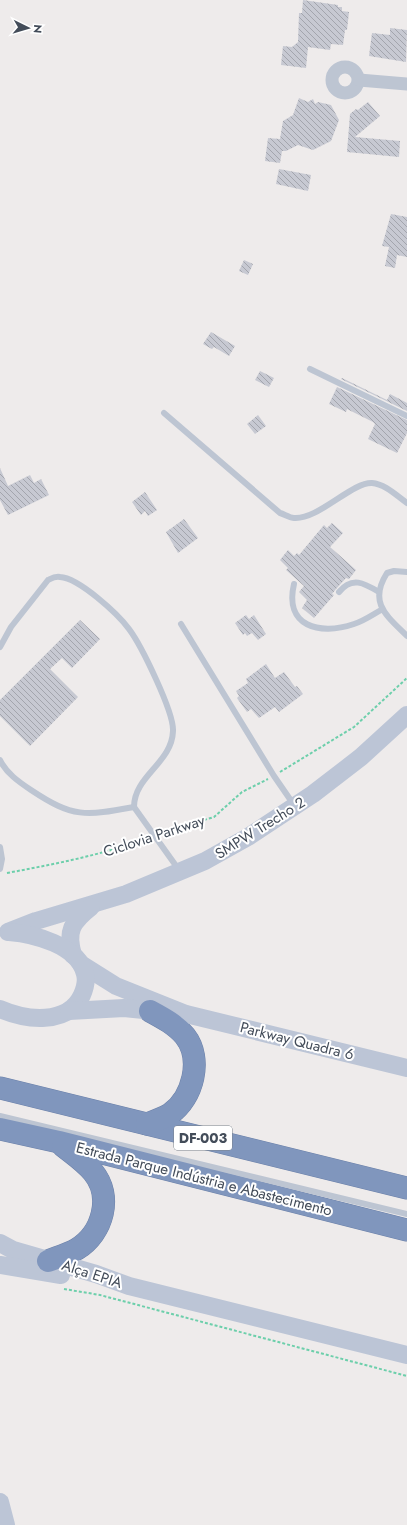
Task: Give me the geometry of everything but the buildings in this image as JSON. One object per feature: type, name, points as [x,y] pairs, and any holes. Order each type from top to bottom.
[{"type":"highway","points":[[147,1124],[170,1113],[179,1105],[188,1093],[194,1074],[194,1056],[186,1037],[174,1024],[150,1011]]},
{"type":"highway","name":"DF-003","points":[[0,1088],[407,1188]]},
{"type":"highway","name":"Estrada Parque Indústria e Abastecimento","points":[[0,1129],[59,1142],[407,1230]]},
{"type":"highway","points":[[48,1260],[77,1249],[88,1240],[96,1229],[101,1218],[104,1199],[101,1185],[93,1172],[59,1142]]},
{"type":"street","points":[[358,80],[407,84]]},
{"type":"street","name":"SMPW Trecho 2","points":[[92,906],[126,894],[205,861],[248,837],[313,794],[361,757],[407,715]]},
{"type":"street","points":[[4,932],[36,921],[92,906]]},
{"type":"street","points":[[69,1011],[80,998],[86,986],[86,975],[69,944],[72,926],[78,918],[92,906]]},
{"type":"street","name":"Parkway Quadra 6","points":[[4,932],[27,934],[50,941],[116,986],[186,1014],[407,1068]]},
{"type":"street","name":"Parkway Quadra 6","points":[[0,1009],[22,1016],[42,1018],[55,1016],[69,1011],[124,1008],[186,1014]]},
{"type":"street","name":"Alça EPIA","points":[[0,1243],[13,1250],[129,1286]]},
{"type":"street","name":"Alça EPIA","points":[[0,1265],[129,1286]]},
{"type":"street","points":[[129,1286],[407,1355]]},
{"type":"street","points":[[0,1502],[6,1525]]},
{"type":"lane","points":[[310,369],[407,416]]},
{"type":"lane","points":[[164,412],[280,513],[294,518],[314,513],[362,485],[372,483],[384,487],[407,503]]},
{"type":"lane","points":[[407,572],[394,571],[387,573],[379,592],[381,610],[407,636]]},
{"type":"lane","points":[[0,647],[11,627],[48,580],[54,577],[68,579],[80,586],[117,615],[130,629],[167,704],[172,718],[173,732],[170,748],[136,792],[134,807],[180,871]]},
{"type":"lane","points":[[338,592],[345,584],[353,582],[361,583],[379,592]]},
{"type":"lane","points":[[294,584],[291,596],[292,606],[296,615],[313,628],[342,628],[366,619],[381,610]]},
{"type":"lane","points":[[181,624],[274,776],[295,806]]},
{"type":"lane","points":[[0,760],[17,781],[63,810],[87,813],[134,807]]},
{"type":"lane","points":[[0,847],[2,859],[0,869]]},
{"type":"lane","points":[[0,1095],[61,1110]]},
{"type":"lane","points":[[0,1116],[407,1214]]},
{"type":"path","name":"Ciclovia Parkway","points":[[0,874],[66,862],[118,849],[214,817],[242,792],[274,776],[354,727],[407,678]]},
{"type":"path","points":[[62,1289],[100,1295],[407,1376]]}]
